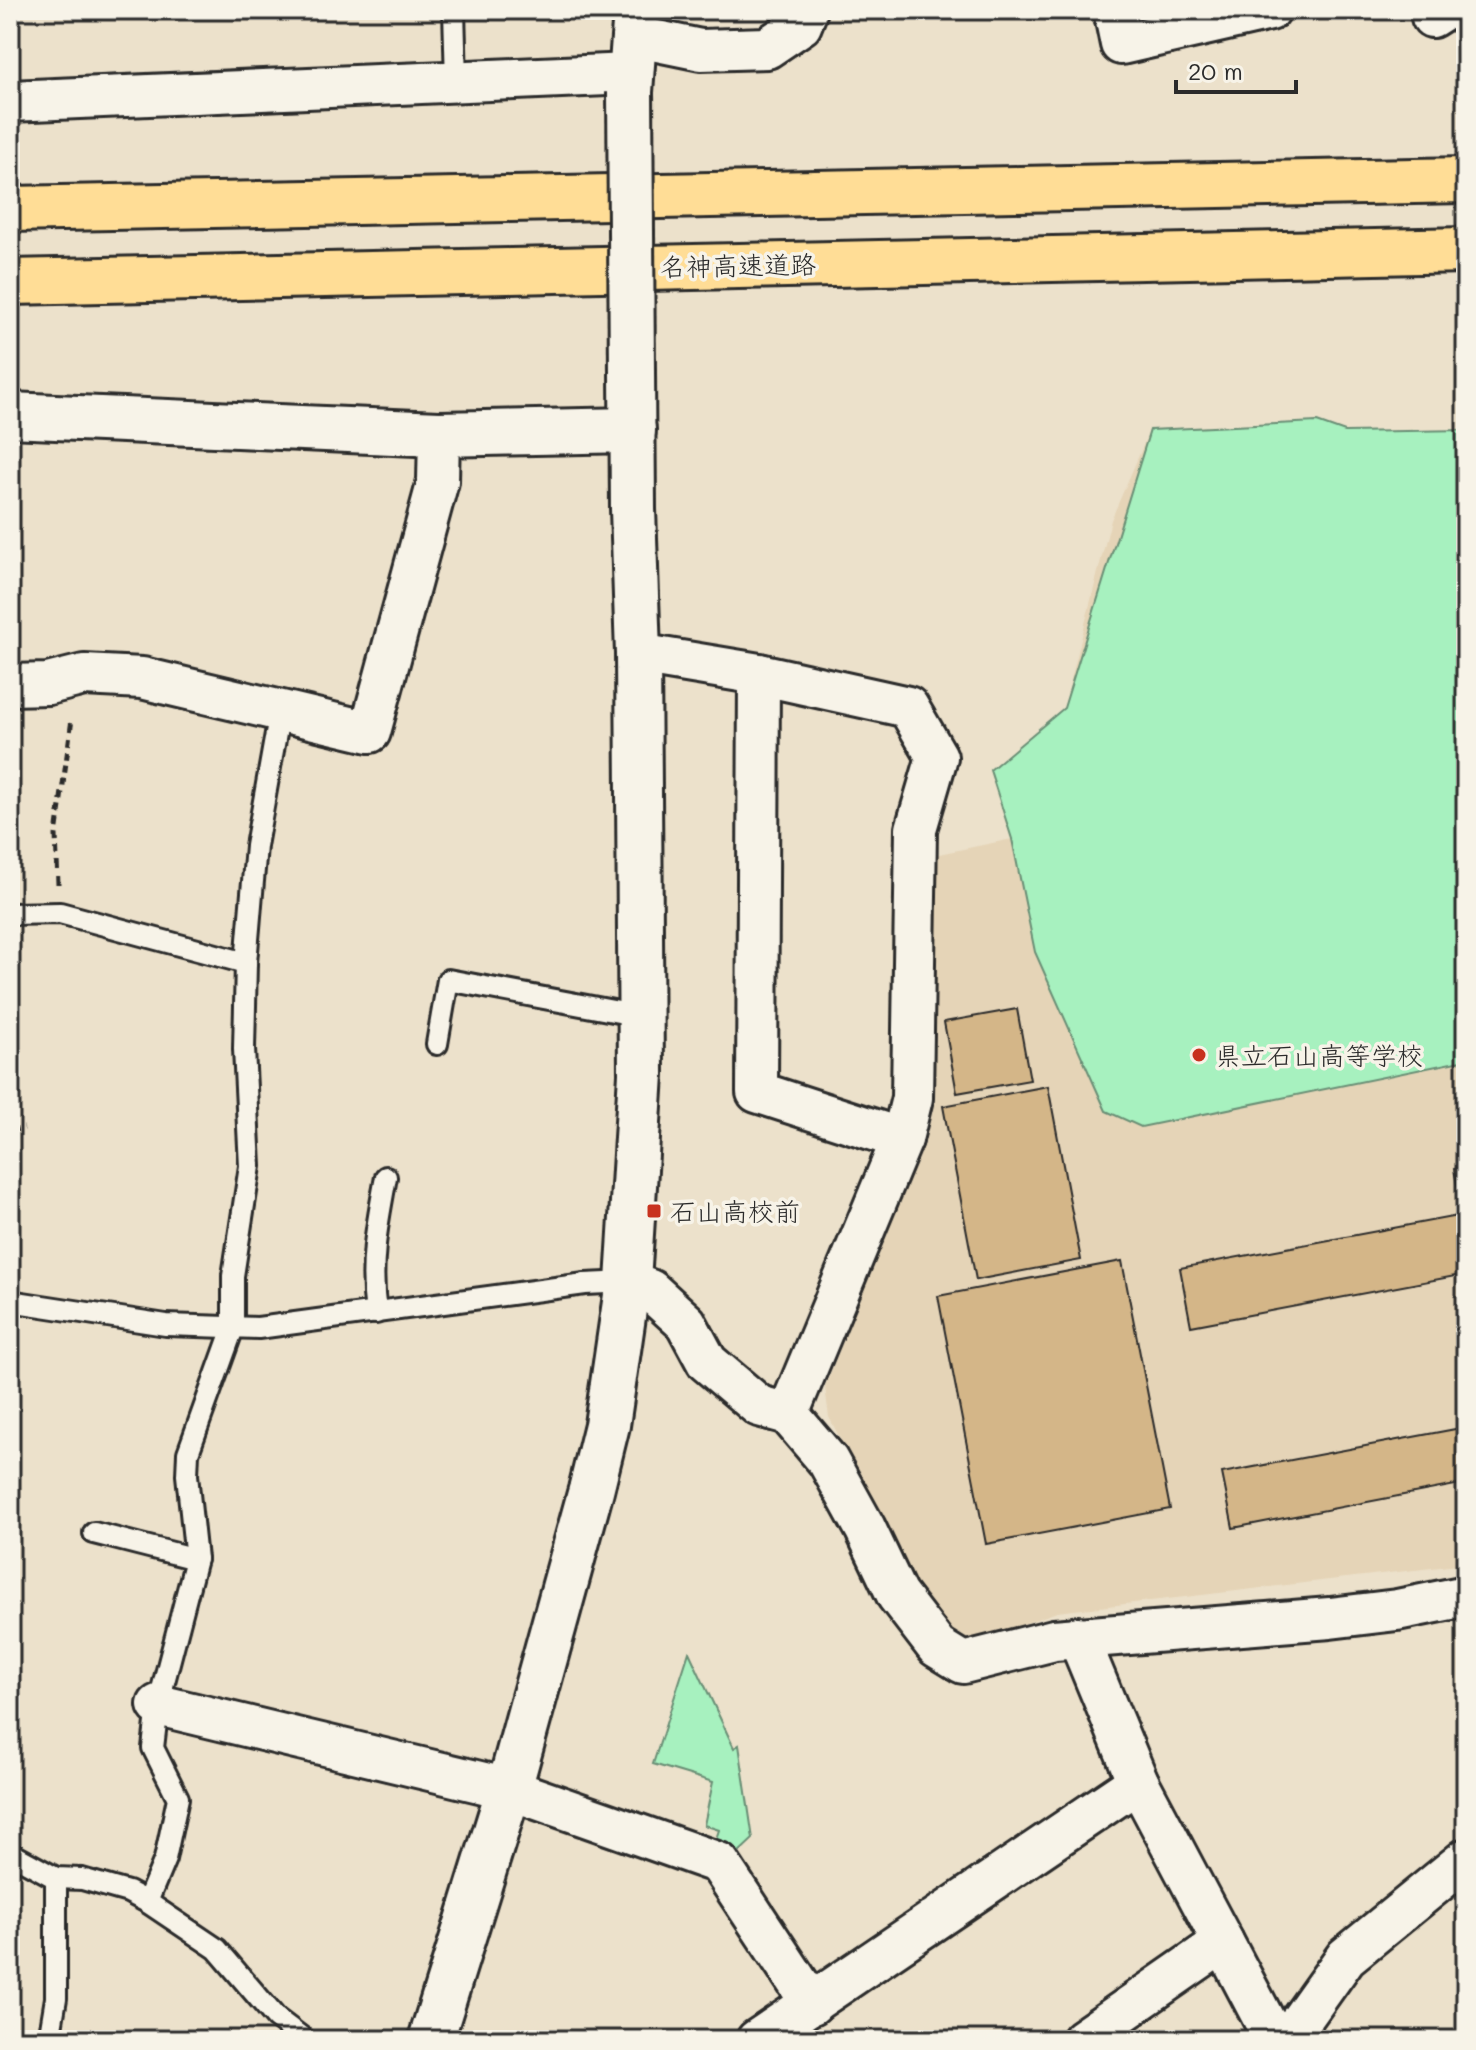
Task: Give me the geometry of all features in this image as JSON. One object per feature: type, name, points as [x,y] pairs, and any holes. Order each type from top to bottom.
[{"type":"highway","points":[[10,209],[1466,180]]},
{"type":"highway","name":"名神高速道路","points":[[10,282],[1466,250]]},
{"type":"street","points":[[10,101],[456,82],[632,53],[767,48],[801,25],[807,10]]},
{"type":"street","points":[[1114,10],[1121,44],[1270,10]]},
{"type":"street","points":[[431,2040],[509,1789],[591,1490],[607,1425],[628,1282],[641,1074],[638,654],[633,509],[632,53]]},
{"type":"street","points":[[10,415],[439,434],[633,430]]},
{"type":"street","points":[[10,685],[48,684],[84,675],[142,678],[370,732],[438,481],[439,434]]},
{"type":"street","points":[[638,654],[759,674],[908,707],[937,757],[916,829],[912,1098],[902,1139],[788,1414]]},
{"type":"street","points":[[759,674],[757,1092],[902,1139]]},
{"type":"street","points":[[628,1282],[650,1290],[686,1323],[707,1362],[759,1406],[788,1414],[828,1461],[897,1595],[937,1647],[963,1663],[1054,1640],[1330,1618],[1397,1610],[1466,1596]]},
{"type":"street","points":[[1078,1637],[1138,1782],[1272,2035],[1280,2040],[1292,2033],[1346,1957],[1466,1859]]},
{"type":"street","points":[[158,1705],[509,1789],[719,1863],[812,2004]]},
{"type":"street","points":[[757,2040],[1138,1782]]},
{"type":"street","points":[[1082,2040],[1223,1942]]},
{"type":"lane","points":[[454,10],[456,82]]},
{"type":"lane","points":[[147,1902],[165,1859],[178,1798],[153,1748],[158,1705],[196,1559],[187,1475],[188,1453],[233,1328],[233,1276],[250,1166],[244,1049],[246,963],[256,846],[280,711]]},
{"type":"lane","points":[[10,914],[60,913],[246,963]]},
{"type":"lane","points":[[437,1044],[448,980],[640,1016]]},
{"type":"lane","points":[[376,1313],[374,1241],[386,1177]]},
{"type":"lane","points":[[10,1301],[166,1325],[258,1328],[585,1284],[628,1282]]},
{"type":"lane","points":[[94,1533],[196,1559]]},
{"type":"lane","points":[[10,1853],[56,1878],[82,1879],[128,1892],[147,1902],[217,1949],[276,2018],[305,2040]]},
{"type":"lane","points":[[49,2040],[56,1998],[56,1878]]},
{"type":"path","points":[[60,913],[56,835],[75,695],[72,678]]},
{"type":"path","points":[[10,1131],[24,1128]]},
{"type":"shaded area","name":"県立石山高等学校","points":[[1317,422],[1345,432],[1466,430],[1466,1564],[1057,1612],[973,1642],[939,1622],[917,1589],[829,1417],[825,1387],[916,1154],[930,1102],[935,1009],[934,855],[1012,839],[990,770],[1064,708],[1111,520],[1150,430]]},
{"type":"green space","points":[[1317,422],[1345,432],[1466,430],[1466,1060],[1141,1127],[1106,1111],[1035,952],[1012,839],[990,770],[1064,708],[1150,430]]},
{"type":"green space","points":[[689,1652],[734,1748],[739,1745],[753,1839],[736,1855],[714,1845],[719,1830],[704,1825],[713,1782],[653,1764]]},
{"type":"building","points":[[1017,1009],[1030,1080],[957,1093],[944,1022]]},
{"type":"building","points":[[1048,1086],[1081,1260],[976,1280],[943,1106]]},
{"type":"building","points":[[1466,1167],[1466,1274],[1191,1326],[1180,1268],[1463,1215],[1454,1169]]},
{"type":"building","points":[[1122,1261],[1170,1509],[986,1544],[938,1296]]},
{"type":"building","points":[[1466,1427],[1466,1483],[1233,1528],[1222,1473]]},
{"type":"place","name":"県立石山高等学校","points":[[1199,1055]]},
{"type":"place","name":"石山高校前","points":[[654,1211]]}]
